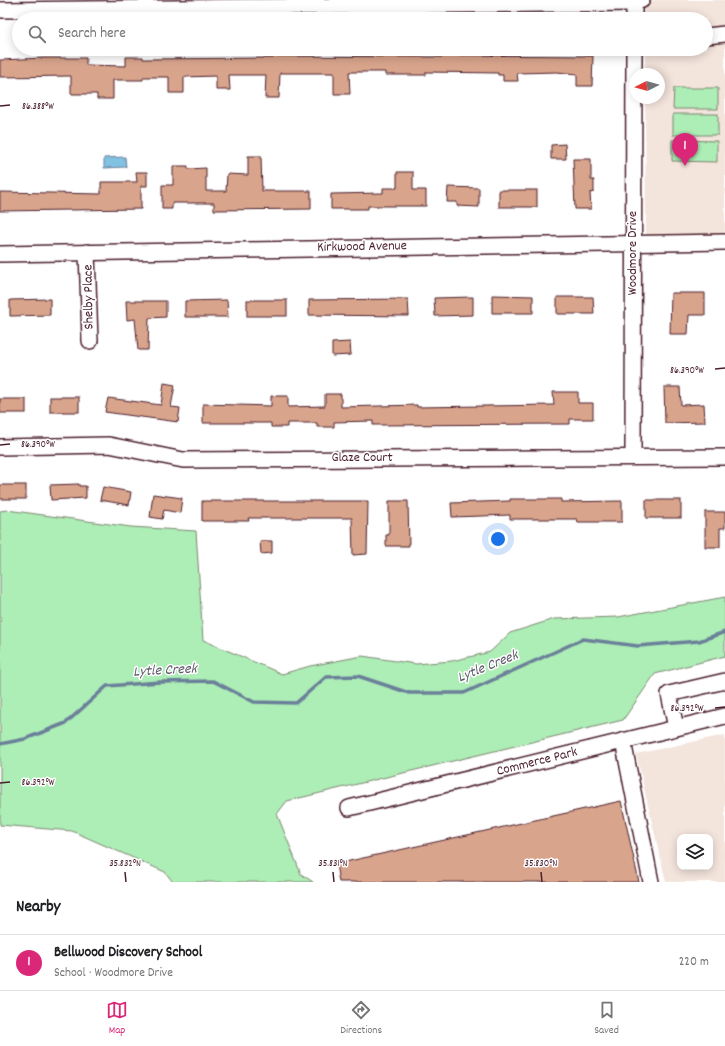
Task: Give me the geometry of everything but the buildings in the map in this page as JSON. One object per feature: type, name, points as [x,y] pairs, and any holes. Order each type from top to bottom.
[{"type":"street","points":[[0,10],[637,1],[635,12]]},
{"type":"street","points":[[713,35],[725,34]]},
{"type":"street","name":"Woodmore Drive","points":[[633,457],[632,243],[634,56]]},
{"type":"street","name":"Kirkwood Avenue","points":[[0,254],[725,242]]},
{"type":"street","name":"Shelby Place","points":[[88,252],[90,342]]},
{"type":"street","name":"Glaze Court","points":[[0,447],[109,445],[184,460],[725,457]]},
{"type":"street","points":[[676,728],[669,694],[725,681]]},
{"type":"street","name":"Commerce Park","points":[[349,808],[725,716]]},
{"type":"street","points":[[623,741],[651,882]]},
{"type":"shaded area","points":[[644,0],[725,0],[725,235],[646,235],[645,104],[665,104],[665,68],[645,68],[645,56],[713,56],[713,12],[644,12]]},
{"type":"shaded area","points":[[725,735],[725,882],[666,882],[636,754]]},
{"type":"green space","points":[[674,88],[718,88],[718,109],[673,109]]},
{"type":"green space","points":[[673,114],[718,114],[718,135],[673,135]]},
{"type":"green space","points":[[672,140],[717,141],[717,162],[672,161]]},
{"type":"green space","points":[[7,510],[131,527],[196,531],[203,640],[282,674],[310,666],[362,656],[416,664],[452,661],[490,652],[510,633],[554,619],[618,617],[725,597],[725,656],[655,674],[623,720],[287,801],[277,814],[301,874],[313,882],[173,882],[165,872],[72,831],[0,825],[0,511]]},
{"type":"water","points":[[125,157],[126,167],[104,168],[104,158]]},
{"type":"waterway","name":"Lytle Creek","points":[[0,744],[25,739],[66,723],[107,686],[160,682],[213,681],[254,702],[296,703],[326,677],[358,676],[409,693],[464,693],[583,639],[638,646],[699,641],[725,632]]},
{"type":"place","name":"Bellwood Discovery School","points":[[685,166]]}]
